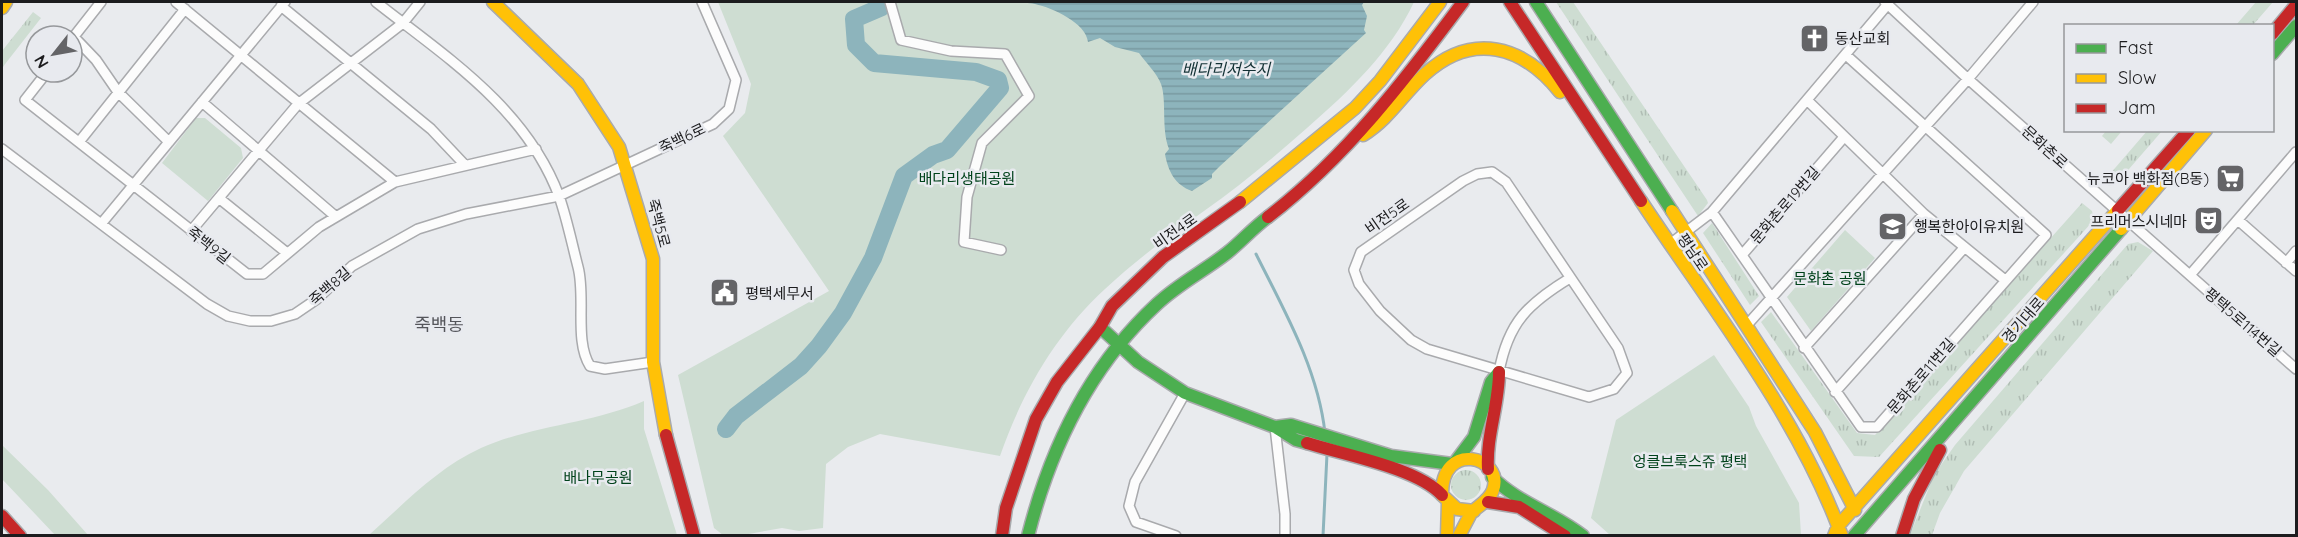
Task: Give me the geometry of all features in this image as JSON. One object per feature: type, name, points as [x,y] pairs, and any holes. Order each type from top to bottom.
[{"type":"main road","points":[[2,8],[6,2]]},
{"type":"main road","name":"죽백5로","points":[[493,2],[578,84],[619,147],[653,259],[653,362],[666,435],[694,536]]},
{"type":"main road","name":"비전4로","points":[[1002,536],[1006,508],[1036,419],[1069,365],[1100,327],[1112,306],[1162,257],[1262,187],[1355,108],[1380,81],[1440,2]]},
{"type":"main road","points":[[1028,536],[1041,488],[1056,448],[1097,375],[1119,345],[1158,304],[1228,251],[1304,187],[1354,140],[1383,108],[1463,2]]},
{"type":"main road","name":"평남로","points":[[1509,2],[1670,244],[1796,440],[1832,507],[1838,532]]},
{"type":"main road","name":"평남로","points":[[1536,2],[1815,432],[1854,510]]},
{"type":"main road","points":[[2274,32],[2296,5]]},
{"type":"main road","points":[[2274,52],[2296,26]]},
{"type":"main road","points":[[1354,140],[1378,127],[1438,63],[1472,49],[1496,48],[1512,52],[1542,68],[1593,143],[1619,168]]},
{"type":"main road","name":"경기대로","points":[[1859,533],[1970,404],[2123,216],[2187,132]]},
{"type":"main road","name":"경기대로","points":[[1838,532],[1854,510],[2123,216],[2204,132]]},
{"type":"main road","points":[[1100,327],[1119,345],[1185,393],[1275,426],[1298,441],[1413,475],[1431,483],[1457,509],[1474,511]]},
{"type":"main road","points":[[1447,536],[1445,499],[1441,481],[1474,437],[1491,382],[1499,372]]},
{"type":"main road","points":[[1488,502],[1494,486],[1485,450],[1487,434],[1500,391],[1499,372]]},
{"type":"main road","points":[[1902,536],[1914,499],[1933,460],[1970,404]]},
{"type":"main road","points":[[1275,426],[1296,426],[1400,458],[1434,464],[1473,459],[1508,490],[1573,527],[1583,536]]},
{"type":"main road","points":[[1459,536],[1474,511],[1488,502],[1501,501],[1519,507],[1565,536]]},
{"type":"main road","name":"경기대로","points":[[1854,510],[1859,533]]},
{"type":"main road","points":[[2,516],[20,536]]},
{"type":"street","points":[[84,24],[101,2]]},
{"type":"street","points":[[176,2],[395,182]]},
{"type":"street","points":[[376,2],[477,81],[509,113],[536,149],[559,196],[582,281],[585,358],[590,366],[597,369],[653,362]]},
{"type":"street","points":[[191,231],[298,104],[403,23],[420,2]]},
{"type":"street","name":"죽백6로","points":[[626,166],[713,124],[729,109],[736,80],[702,2]]},
{"type":"street","points":[[890,2],[901,40],[951,51],[1005,54],[1029,96],[982,143],[968,197],[964,242],[1000,249]]},
{"type":"street","points":[[1747,325],[1772,301],[1968,79],[2032,2]]},
{"type":"street","points":[[1670,244],[1712,212],[1846,55],[1886,3]]},
{"type":"street","name":"문화촌로","points":[[1886,3],[2123,216]]},
{"type":"street","points":[[101,224],[283,4],[348,64],[431,129],[464,164]]},
{"type":"street","points":[[79,142],[185,9]]},
{"type":"street","points":[[84,49],[96,60],[118,92],[169,142]]},
{"type":"street","points":[[1846,55],[1925,127]]},
{"type":"street","name":"죽백9길","points":[[38,84],[25,100],[247,274],[263,274],[335,216],[395,182],[464,164],[536,149]]},
{"type":"street","points":[[1807,100],[1924,214],[2005,280]]},
{"type":"street","points":[[202,102],[335,216]]},
{"type":"street","name":"문화촌로11번길","points":[[1742,255],[1804,348],[1861,427],[1877,427],[2046,235],[1925,127]]},
{"type":"street","name":"문화촌로19번길","points":[[1712,212],[1742,255],[1844,137]]},
{"type":"street","name":"죽백8길","points":[[2,149],[207,304],[228,316],[271,321],[295,314],[317,299],[352,266],[383,246],[418,229],[466,214],[559,196],[626,166]]},
{"type":"street","points":[[2190,275],[2296,152]]},
{"type":"street","name":"비전5로","points":[[1492,172],[1506,182],[1618,348],[1627,373],[1614,389],[1589,397],[1499,372],[1427,349],[1397,328],[1359,284],[1354,270],[1361,252],[1463,181],[1477,174],[1492,172]]},
{"type":"street","points":[[220,199],[287,253]]},
{"type":"street","points":[[1804,348],[1924,214]]},
{"type":"street","name":"평택5로114번길","points":[[2123,216],[2296,369]]},
{"type":"street","points":[[2238,220],[2296,271]]},
{"type":"street","points":[[1836,392],[1964,248]]},
{"type":"street","points":[[2286,263],[2296,251]]},
{"type":"street","points":[[1499,372],[1503,348],[1518,319],[1534,302],[1570,278]]},
{"type":"street","points":[[1176,536],[1136,522],[1129,506],[1135,482],[1185,393]]},
{"type":"street","points":[[1275,426],[1285,514],[1285,536]]},
{"type":"green space","name":"배다리생태공원","points":[[718,2],[1414,2],[1381,55],[1338,100],[1244,181],[1129,268],[1087,307],[1042,366],[1019,410],[1000,456],[880,434],[848,447],[826,464],[823,528],[799,531],[782,528],[743,535],[723,535],[714,528],[678,375],[829,291],[723,136],[745,113],[751,84]]},
{"type":"green space","points":[[1556,2],[1573,2],[1707,200],[1708,203],[1698,216]]},
{"type":"green space","points":[[2256,2],[2273,2],[2254,24],[2237,24]]},
{"type":"green space","points":[[33,12],[41,18],[36,24],[24,24],[24,40],[2,68],[2,51]]},
{"type":"green space","points":[[196,118],[205,118],[241,148],[243,158],[208,201],[162,163]]},
{"type":"green space","points":[[2105,132],[2121,132],[2111,144],[2102,136]]},
{"type":"green space","points":[[2146,132],[2161,132],[2116,184],[2109,186],[2103,182]]},
{"type":"green space","points":[[2082,203],[2092,211],[2094,220],[1879,457],[1854,456],[1761,322],[1771,312],[1857,433],[1875,435]]},
{"type":"green space","points":[[1712,223],[1759,296],[1750,305],[1703,233]]},
{"type":"green space","name":"문화촌 공원","points":[[1845,230],[1875,258],[1811,331],[1787,297]]},
{"type":"green space","points":[[2138,242],[2153,251],[1964,471],[1940,513],[1932,535],[1910,535],[1934,475],[1955,445],[2128,244]]},
{"type":"green space","name":"엉클브룩스쥬 평택","points":[[1714,355],[1749,407],[1756,426],[1799,503],[1801,535],[1610,535],[1591,518],[1616,420]]},
{"type":"green space","name":"배나무공원","points":[[644,401],[644,429],[677,535],[369,535],[435,476],[481,448],[521,434],[603,415]]},
{"type":"green space","points":[[2,445],[48,490],[88,535],[55,535],[2,479]]},
{"type":"green space","points":[[1466,470],[1477,474],[1481,485],[1477,496],[1466,500],[1455,496],[1451,485],[1455,474]]},
{"type":"water","name":"배다리저수지","points":[[1016,2],[1364,2],[1362,5],[1367,16],[1364,30],[1366,33],[1220,166],[1212,174],[1212,178],[1192,191],[1173,177],[1168,166],[1165,154],[1169,149],[1165,132],[1163,91],[1154,72],[1139,53],[1115,47],[1100,38],[1088,42],[1086,35],[1068,17],[1032,3]]},
{"type":"waterway","points":[[726,429],[736,416],[801,366],[819,346],[843,313],[873,258],[904,176],[933,155],[947,150],[1000,88],[998,80],[976,72],[874,63],[856,45],[854,19],[882,7]]},
{"type":"waterway","points":[[1256,254],[1288,318],[1307,363],[1321,409],[1325,433]]},
{"type":"waterway","points":[[1323,536],[1327,454]]},
{"type":"traffic: fast","points":[[1536,2],[1672,211]]},
{"type":"traffic: fast","points":[[2274,52],[2296,26]]},
{"type":"traffic: fast","points":[[1028,536],[1048,472],[1061,441],[1076,411],[1112,354],[1157,304],[1227,253],[1268,217]]},
{"type":"traffic: fast","points":[[1854,536],[2121,229]]},
{"type":"traffic: fast","points":[[1100,327],[1138,362],[1185,393],[1275,427],[1296,440],[1307,443]]},
{"type":"traffic: fast","points":[[1456,461],[1474,437],[1491,382],[1499,372]]},
{"type":"traffic: fast","points":[[1275,427],[1291,425],[1391,456],[1452,464]]},
{"type":"traffic: fast","points":[[1492,477],[1513,494],[1583,536]]},
{"type":"traffic: slow","points":[[2,8],[6,2]]},
{"type":"traffic: slow","points":[[493,2],[578,84],[619,147],[653,259],[653,362],[666,435]]},
{"type":"traffic: slow","points":[[1240,202],[1355,108],[1380,81],[1440,2]]},
{"type":"traffic: slow","points":[[1363,135],[1381,122],[1425,74],[1461,52],[1479,49],[1497,50],[1514,55],[1546,76],[1560,92]]},
{"type":"traffic: slow","points":[[2121,229],[2204,132]]},
{"type":"traffic: slow","points":[[1641,201],[1748,359],[1798,441],[1820,483],[1838,526],[1834,536]]},
{"type":"traffic: slow","points":[[1842,536],[1838,526],[2118,210]]},
{"type":"traffic: slow","points":[[1672,211],[1815,432],[1855,510]]},
{"type":"traffic: slow","points":[[1459,536],[1471,513],[1474,510],[1487,500],[1491,494],[1494,478],[1490,469],[1482,462],[1472,459],[1461,460],[1451,466],[1444,477],[1442,495],[1457,509],[1474,511]]},
{"type":"traffic: slow","points":[[1447,536],[1448,503]]},
{"type":"traffic: jam","points":[[1268,217],[1296,194],[1349,143],[1419,60],[1463,2]]},
{"type":"traffic: jam","points":[[1510,2],[1641,201]]},
{"type":"traffic: jam","points":[[2274,32],[2296,5]]},
{"type":"traffic: jam","points":[[2118,210],[2187,132]]},
{"type":"traffic: jam","points":[[1002,536],[1006,508],[1036,419],[1057,382],[1100,327],[1112,306],[1163,257],[1240,202]]},
{"type":"traffic: jam","points":[[1488,469],[1499,372]]},
{"type":"traffic: jam","points":[[666,435],[694,536]]},
{"type":"traffic: jam","points":[[1307,443],[1398,470],[1416,477],[1442,495]]},
{"type":"traffic: jam","points":[[1902,536],[1914,499],[1940,450]]},
{"type":"traffic: jam","points":[[1488,502],[1519,507],[1565,536]]},
{"type":"traffic: jam","points":[[2,516],[20,536]]},
{"type":"place","name":"동산교회","points":[[1814,38]]},
{"type":"place","name":"뉴코아 백화점(B동)","points":[[2230,178]]},
{"type":"place","name":"프리머스시네마","points":[[2208,221]]},
{"type":"place","name":"행복한아이유치원","points":[[1893,226]]},
{"type":"place","name":"평택세무서","points":[[724,293]]},
{"type":"district","name":"죽백동","points":[[439,324]]}]
